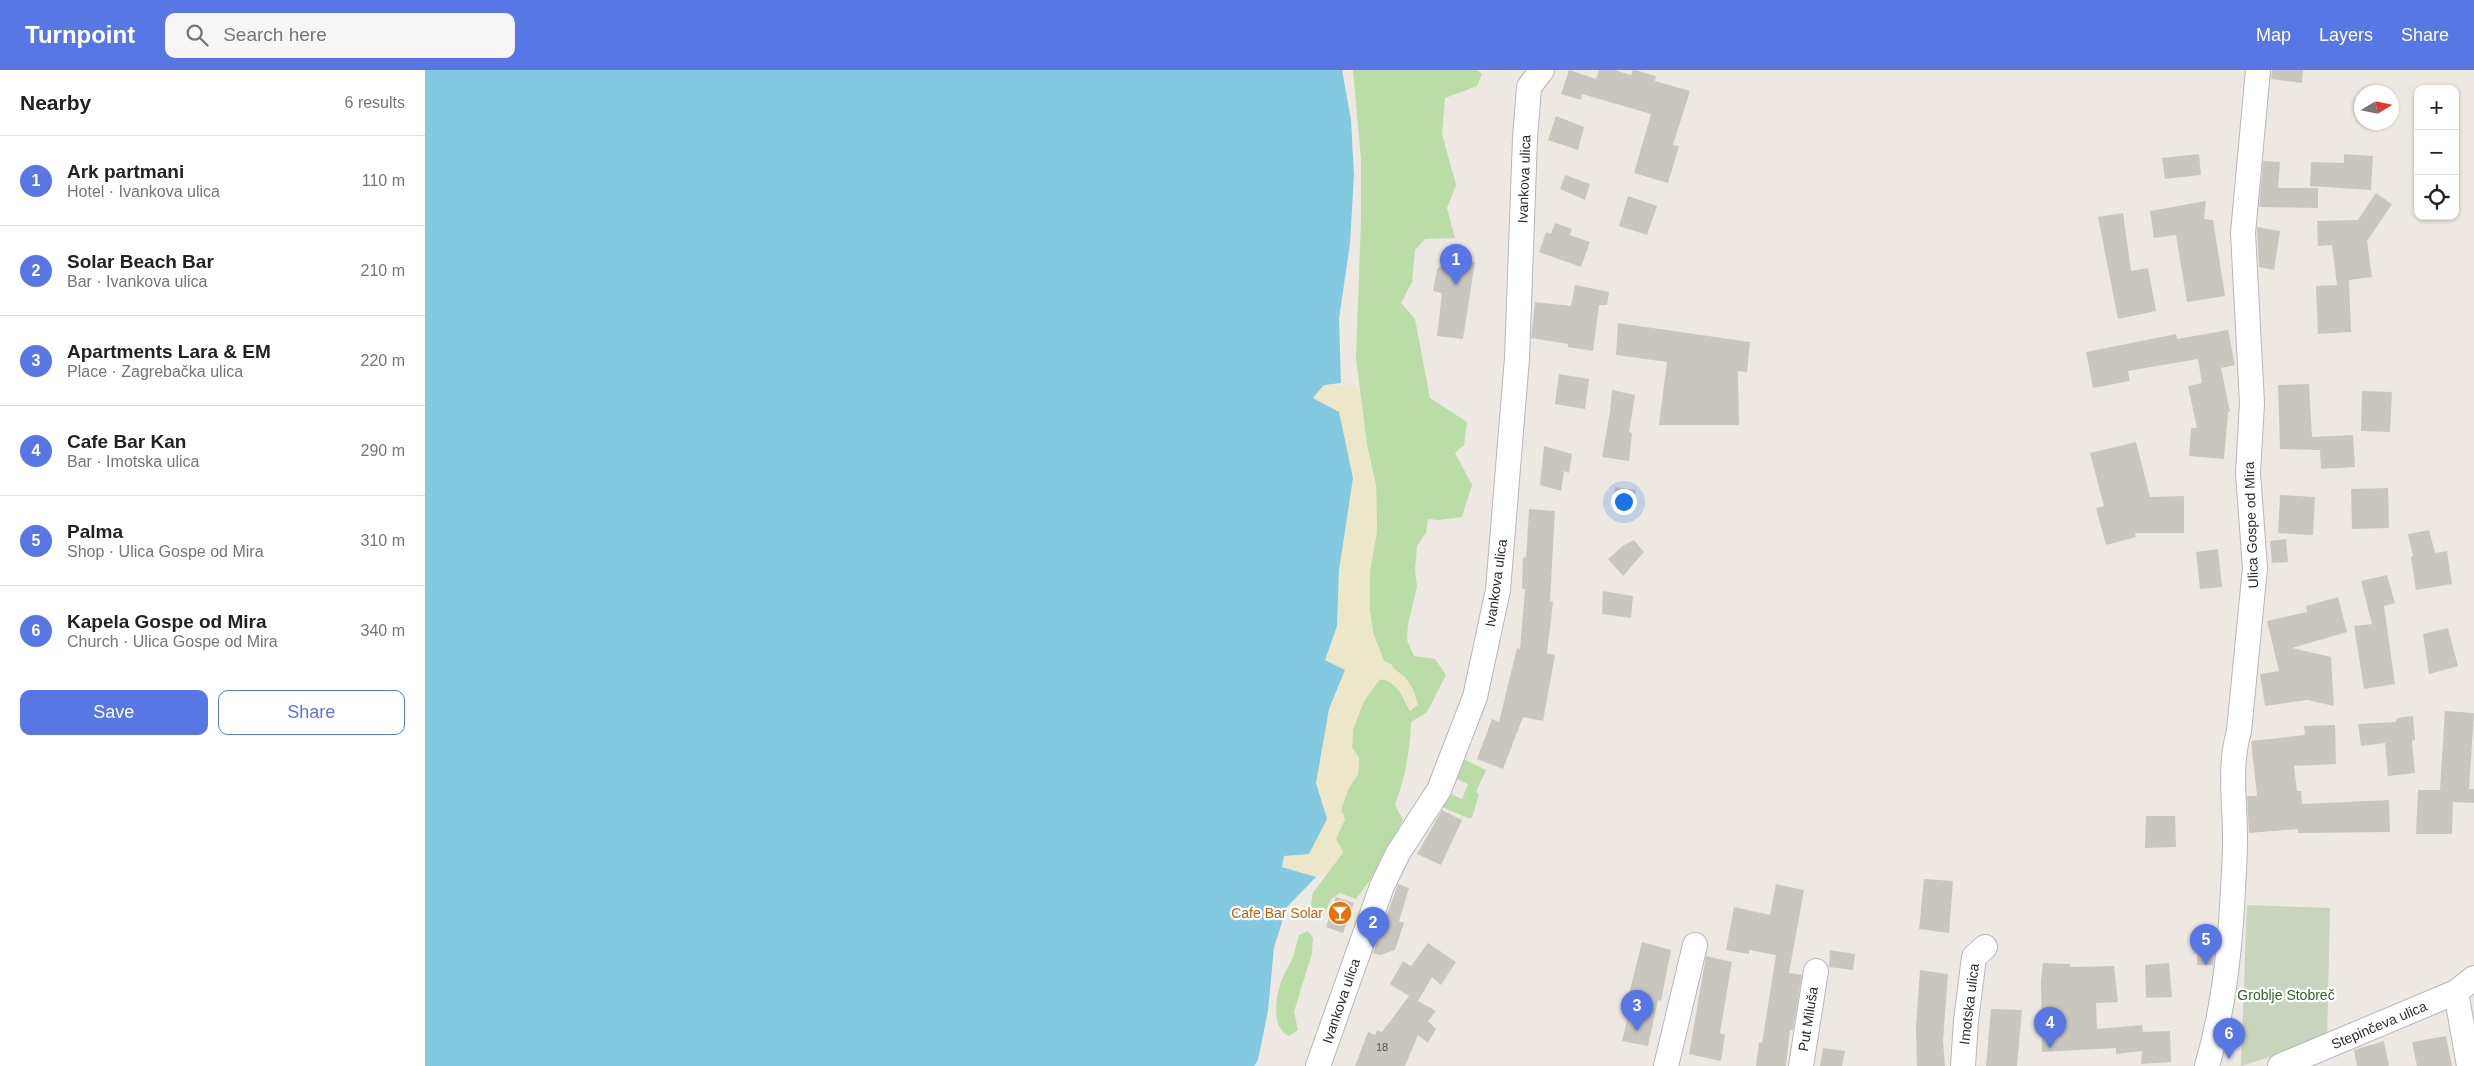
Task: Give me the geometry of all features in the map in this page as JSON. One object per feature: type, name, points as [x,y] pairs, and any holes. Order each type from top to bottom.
[{"type":"street","name":"Ivankova ulica","points":[[1318,1066],[1382,886],[1399,853],[1439,790],[1475,698],[1498,590],[1517,358],[1525,138],[1529,87],[1542,70]]},
{"type":"street","name":"Ulica Gospe od Mira","points":[[2207,1066],[2216,1034],[2226,984],[2235,847],[2233,752],[2239,731],[2255,568],[2248,473],[2252,403],[2243,233],[2258,70]]},
{"type":"street","points":[[1666,1066],[1695,945]]},
{"type":"street","name":"Imotska ulica","points":[[1963,1066],[1966,1021],[1974,957],[1985,947]]},
{"type":"street","name":"Put Miluša","points":[[1801,1066],[1816,971]]},
{"type":"street","points":[[2465,985],[2469,1066]]},
{"type":"street","name":"Stepinčeva ulica","points":[[2280,1066],[2465,985]]},
{"type":"green space","points":[[1353,70],[1477,70],[1482,74],[1477,86],[1445,98],[1442,134],[1456,185],[1447,208],[1455,238],[1425,239],[1415,250],[1412,282],[1401,303],[1415,319],[1430,398],[1467,422],[1464,445],[1455,453],[1472,485],[1462,517],[1439,520],[1428,519],[1426,533],[1417,546],[1415,571],[1417,587],[1408,624],[1407,640],[1414,656],[1435,659],[1446,675],[1427,712],[1411,722],[1402,785],[1395,805],[1403,820],[1370,880],[1356,899],[1340,893],[1332,898],[1323,916],[1310,910],[1313,893],[1343,852],[1336,839],[1345,819],[1341,810],[1344,800],[1358,775],[1359,758],[1352,747],[1353,729],[1364,701],[1380,679],[1395,686],[1410,711],[1392,665],[1384,661],[1373,633],[1370,612],[1370,571],[1377,531],[1376,486],[1367,445],[1356,358],[1361,221],[1361,160]]},
{"type":"green space","points":[[1463,759],[1486,770],[1476,792],[1479,794],[1472,818],[1440,806],[1446,792],[1462,799],[1468,784],[1455,778]]},
{"type":"green space","name":"Groblje Stobreč","points":[[2247,905],[2330,908],[2327,1039],[2241,1066]]},
{"type":"green space","points":[[1308,931],[1313,938],[1312,953],[1294,1012],[1298,1030],[1289,1036],[1283,1032],[1277,1019],[1278,994],[1282,979],[1294,954],[1299,935]]},
{"type":"sand","points":[[1325,382],[1340,387],[1352,383],[1359,389],[1367,445],[1376,486],[1377,531],[1370,571],[1370,612],[1373,633],[1384,661],[1405,677],[1413,689],[1418,705],[1410,711],[1395,686],[1386,680],[1380,679],[1364,701],[1353,729],[1352,747],[1359,758],[1358,775],[1350,784],[1341,810],[1345,819],[1336,839],[1343,852],[1325,874],[1307,876],[1286,870],[1277,863],[1281,855],[1291,853],[1308,856],[1323,821],[1321,798],[1314,786],[1329,709],[1337,696],[1341,669],[1331,668],[1322,658],[1337,622],[1337,415],[1328,403],[1320,404],[1311,398]]},
{"type":"water","points":[[425,70],[1342,70],[1351,120],[1354,175],[1350,243],[1339,319],[1341,383],[1324,385],[1313,398],[1339,412],[1353,478],[1339,570],[1337,626],[1325,660],[1345,670],[1329,709],[1316,783],[1327,819],[1309,854],[1284,856],[1282,867],[1316,877],[1287,907],[1274,947],[1268,1011],[1258,1060],[1254,1066],[425,1066]]},
{"type":"building","points":[[1569,70],[1596,79],[1599,70],[1614,70],[1631,75],[1633,70],[1635,70],[1656,76],[1655,81],[1690,91],[1673,145],[1679,146],[1668,183],[1634,173],[1651,114],[1582,94],[1581,100],[1561,94]]},
{"type":"building","points":[[2272,70],[2303,70],[2302,83],[2271,79]]},
{"type":"building","points":[[1556,116],[1584,127],[1578,150],[1548,140]]},
{"type":"building","points":[[2199,154],[2201,175],[2165,179],[2162,158]]},
{"type":"building","points":[[2344,154],[2373,156],[2371,190],[2310,186],[2311,162],[2344,163]]},
{"type":"building","points":[[2263,161],[2280,162],[2278,188],[2318,188],[2318,208],[2259,207]]},
{"type":"building","points":[[1565,175],[1590,184],[1585,200],[1560,189]]},
{"type":"building","points":[[2376,193],[2392,204],[2367,241],[2372,277],[2349,280],[2351,332],[2318,334],[2316,286],[2337,285],[2332,245],[2318,246],[2317,221],[2358,220]]},
{"type":"building","points":[[1628,196],[1657,206],[1647,235],[1619,226]]},
{"type":"building","points":[[2206,201],[2204,219],[2213,220],[2225,296],[2187,302],[2176,235],[2154,238],[2150,211]]},
{"type":"building","points":[[2123,213],[2131,271],[2148,268],[2156,311],[2118,319],[2098,217]]},
{"type":"building","points":[[1555,223],[1572,229],[1570,235],[1590,242],[1581,267],[1539,252],[1546,232],[1551,234]]},
{"type":"building","points":[[2257,227],[2280,231],[2274,270],[2259,267]]},
{"type":"building","points":[[1451,258],[1475,262],[1463,339],[1437,336],[1442,293],[1433,291],[1437,269]]},
{"type":"building","points":[[1575,285],[1609,292],[1607,305],[1599,305],[1593,351],[1568,347],[1568,344],[1531,338],[1535,302],[1571,306]]},
{"type":"building","points":[[1618,323],[1750,342],[1747,372],[1738,371],[1739,425],[1659,425],[1667,362],[1616,355]]},
{"type":"building","points":[[2228,330],[2235,365],[2221,368],[2230,412],[2228,412],[2224,459],[2189,456],[2191,428],[2197,428],[2188,386],[2202,383],[2198,359],[2128,371],[2130,381],[2093,388],[2086,352],[2176,334],[2177,339]]},
{"type":"building","points":[[1559,374],[1589,379],[1585,409],[1555,404]]},
{"type":"building","points":[[2309,384],[2312,437],[2353,435],[2355,467],[2321,469],[2320,450],[2280,449],[2278,385]]},
{"type":"building","points":[[1612,390],[1635,395],[1629,432],[1632,433],[1629,461],[1602,457]]},
{"type":"building","points":[[2362,391],[2392,392],[2390,432],[2361,431]]},
{"type":"building","points":[[2136,442],[2150,497],[2184,496],[2184,533],[2135,533],[2136,537],[2106,545],[2096,508],[2104,506],[2090,453]]},
{"type":"building","points":[[1544,446],[1572,454],[1569,473],[1564,471],[1561,491],[1540,485]]},
{"type":"building","points":[[1615,487],[1636,490],[1634,512],[1613,506]]},
{"type":"building","points":[[2388,488],[2389,528],[2352,529],[2351,489]]},
{"type":"building","points":[[2280,495],[2315,497],[2313,535],[2278,533]]},
{"type":"building","points":[[1529,509],[1555,511],[1550,601],[1553,602],[1547,653],[1555,655],[1543,721],[1523,717],[1503,769],[1477,759],[1492,719],[1499,722],[1517,648],[1520,649],[1525,589],[1522,589],[1523,557],[1526,558]]},
{"type":"building","points":[[2429,530],[2435,553],[2447,551],[2452,584],[2416,590],[2411,557],[2413,556],[2408,534]]},
{"type":"building","points":[[2286,539],[2288,562],[2272,563],[2270,541]]},
{"type":"building","points":[[1634,540],[1644,552],[1623,576],[1608,559],[1624,545]]},
{"type":"building","points":[[2218,549],[2222,587],[2200,589],[2196,552]]},
{"type":"building","points":[[2387,575],[2395,603],[2384,606],[2395,684],[2364,689],[2354,626],[2372,624],[2361,581]]},
{"type":"building","points":[[1603,591],[1633,596],[1631,618],[1602,614]]},
{"type":"building","points":[[2338,597],[2347,632],[2292,648],[2331,657],[2334,706],[2307,700],[2265,706],[2260,674],[2279,671],[2267,621],[2307,612],[2306,606]]},
{"type":"building","points":[[2448,628],[2458,666],[2429,674],[2423,634]]},
{"type":"building","points":[[2445,711],[2474,713],[2469,789],[2474,789],[2474,803],[2453,802],[2452,834],[2416,834],[2418,790],[2440,790]]},
{"type":"building","points":[[2413,716],[2415,740],[2412,741],[2415,773],[2388,776],[2385,743],[2361,746],[2358,724],[2396,722],[2397,718]]},
{"type":"building","points":[[2335,725],[2336,764],[2294,766],[2297,791],[2301,791],[2302,804],[2389,800],[2390,832],[2298,833],[2298,829],[2249,833],[2247,796],[2257,796],[2251,741],[2305,735],[2304,726]]},
{"type":"building","points":[[1442,810],[1462,820],[1441,865],[1417,854]]},
{"type":"building","points":[[2146,816],[2175,816],[2176,847],[2145,848]]},
{"type":"building","points":[[1924,879],[1953,881],[1949,933],[1919,929]]},
{"type":"building","points":[[1398,884],[1409,888],[1399,921],[1404,923],[1395,950],[1380,955],[1373,953]]},
{"type":"building","points":[[1776,884],[1804,890],[1789,973],[1802,975],[1793,1030],[1790,1030],[1786,1066],[1756,1066],[1759,1042],[1762,1043],[1776,955],[1749,950],[1749,954],[1726,950],[1734,907],[1770,915]]},
{"type":"building","points":[[1336,897],[1354,903],[1343,933],[1326,927]]},
{"type":"building","points":[[2197,940],[2216,941],[2213,965],[2197,965]]},
{"type":"building","points":[[1642,942],[1671,950],[1661,1001],[1658,1000],[1648,1046],[1622,1041],[1633,995],[1629,994]]},
{"type":"building","points":[[1428,943],[1456,962],[1441,985],[1432,977],[1418,1001],[1436,1011],[1428,1021],[1436,1029],[1428,1043],[1418,1035],[1405,1066],[1355,1066],[1368,1032],[1375,1035],[1377,1030],[1382,1032],[1409,996],[1390,984],[1403,961],[1411,966]]},
{"type":"building","points":[[1830,950],[1855,954],[1853,970],[1829,967]]},
{"type":"building","points":[[1706,956],[1732,962],[1720,1033],[1725,1035],[1721,1061],[1689,1054]]},
{"type":"building","points":[[2043,963],[2070,964],[2070,967],[2114,966],[2118,1002],[2096,1003],[2097,1029],[2142,1025],[2143,1032],[2170,1031],[2171,1062],[2141,1064],[2142,1051],[2116,1054],[2116,1048],[2042,1052],[2041,981]]},
{"type":"building","points":[[2169,963],[2172,997],[2146,998],[2145,965]]},
{"type":"building","points":[[1920,970],[1948,974],[1943,1041],[1945,1066],[1917,1066],[1916,1026]]},
{"type":"building","points":[[1991,1009],[2022,1010],[2017,1066],[1986,1066]]},
{"type":"building","points":[[2446,1036],[2452,1066],[2417,1066],[2412,1042]]},
{"type":"building","points":[[2384,1041],[2389,1066],[2357,1066],[2354,1050]]},
{"type":"building","points":[[1823,1048],[1845,1051],[1842,1066],[1820,1066]]},
{"type":"place","name":"Ark partmani","points":[[1456,285]]},
{"type":"place","name":"Cafe Bar Solar","points":[[1340,913]]},
{"type":"place","name":"Solar Beach Bar","points":[[1373,948]]},
{"type":"place","name":"Palma","points":[[2206,965]]},
{"type":"place","name":"Apartments Lara & EM","points":[[1637,1031]]},
{"type":"place","name":"Cafe Bar Kan","points":[[2050,1048]]},
{"type":"place","name":"Kapela Gospe od Mira","points":[[2229,1059]]}]
